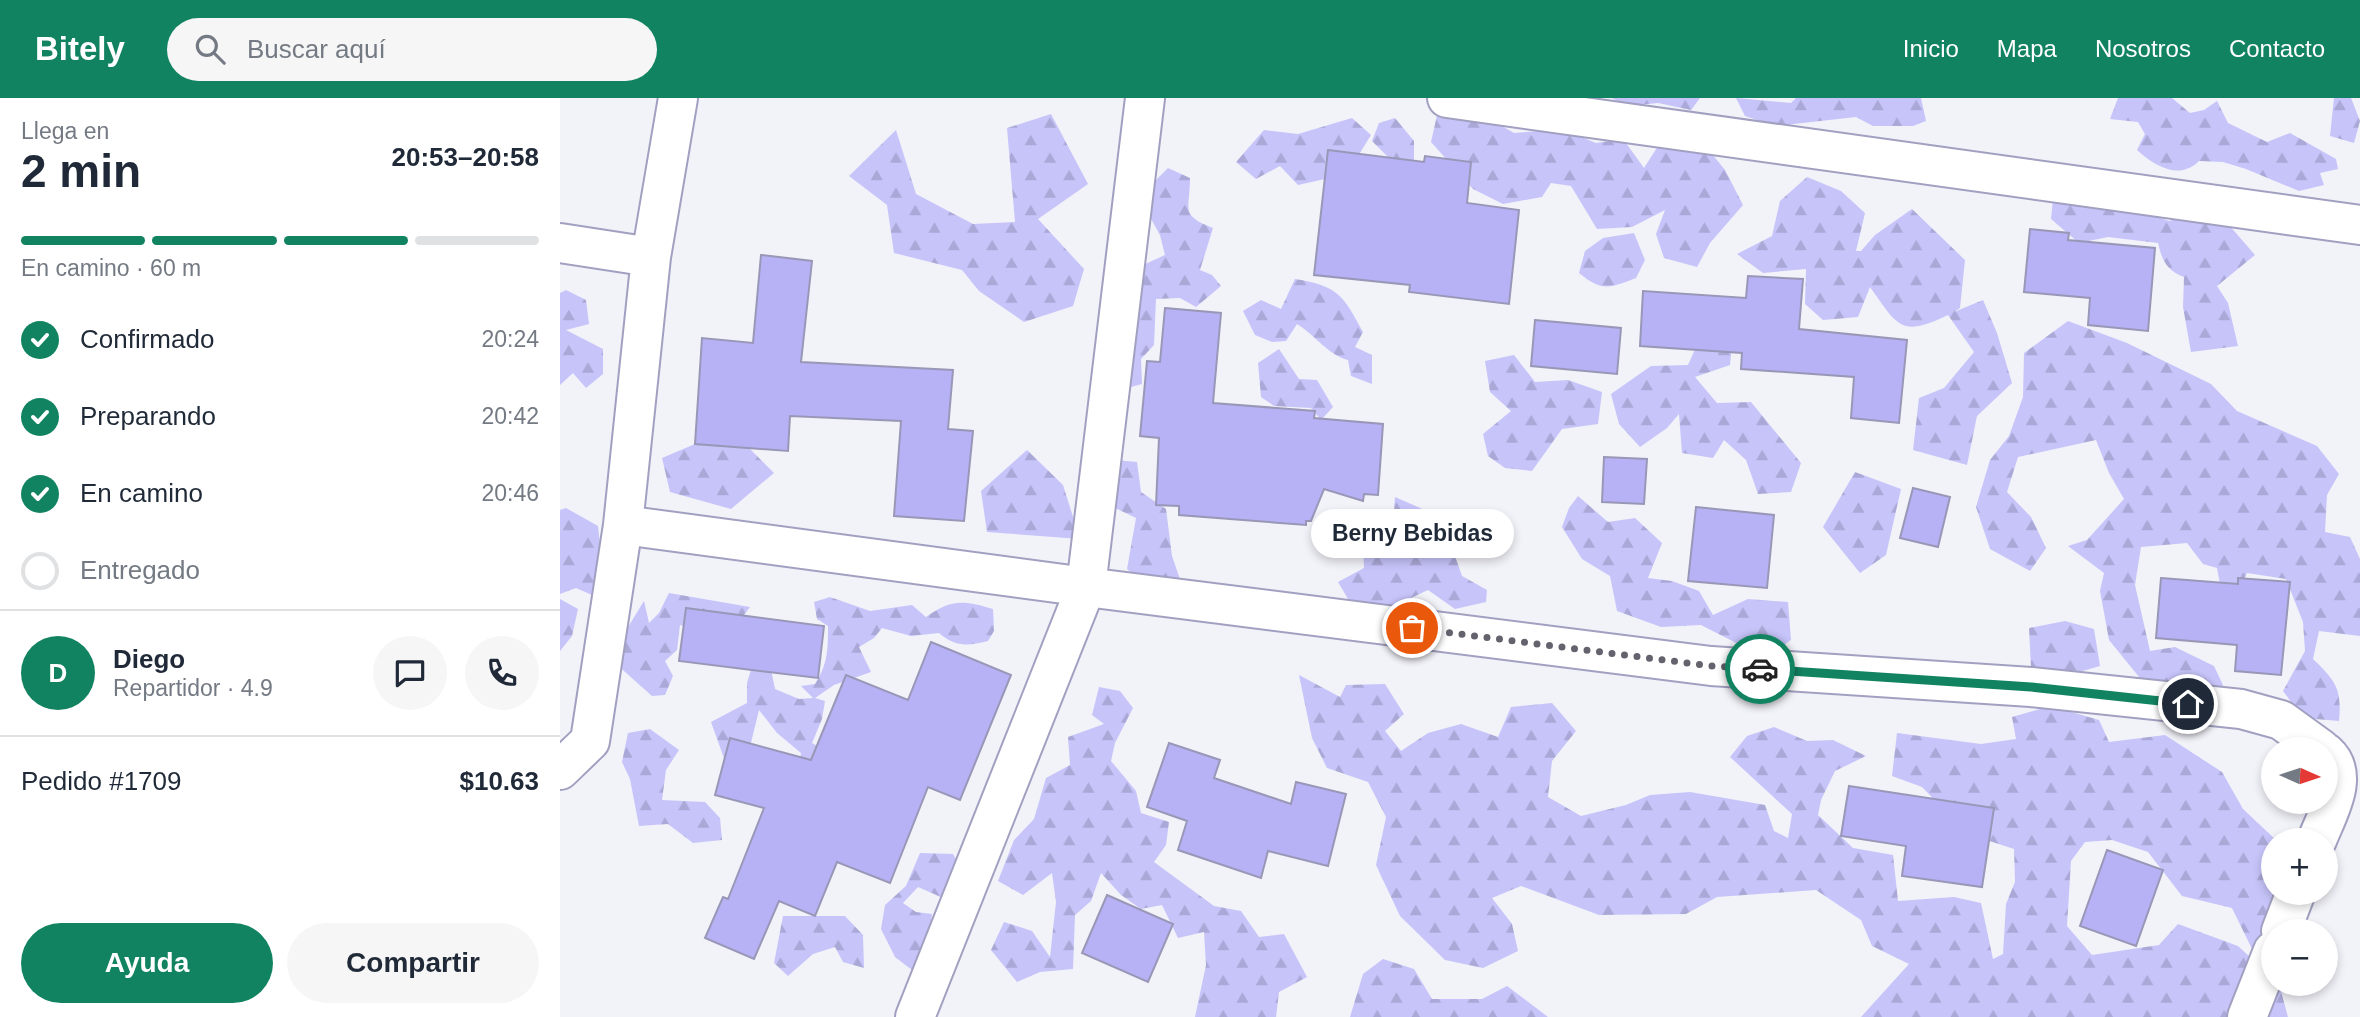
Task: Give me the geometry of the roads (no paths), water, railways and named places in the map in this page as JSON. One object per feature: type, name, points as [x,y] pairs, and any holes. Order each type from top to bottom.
[{"type":"street","points":[[560,770],[590,741],[623,525],[651,257],[678,98]]},
{"type":"street","points":[[915,1017],[1086,587],[1145,98]]},
{"type":"street","points":[[1447,98],[2360,225]]},
{"type":"street","points":[[560,243],[651,257]]},
{"type":"street","points":[[623,525],[1711,666],[2031,687],[2241,709],[2281,720],[2304,737]]},
{"type":"street","points":[[2247,1017],[2261,981]]},
{"type":"place","name":"Berny Bebidas","points":[[1412,628]]}]
